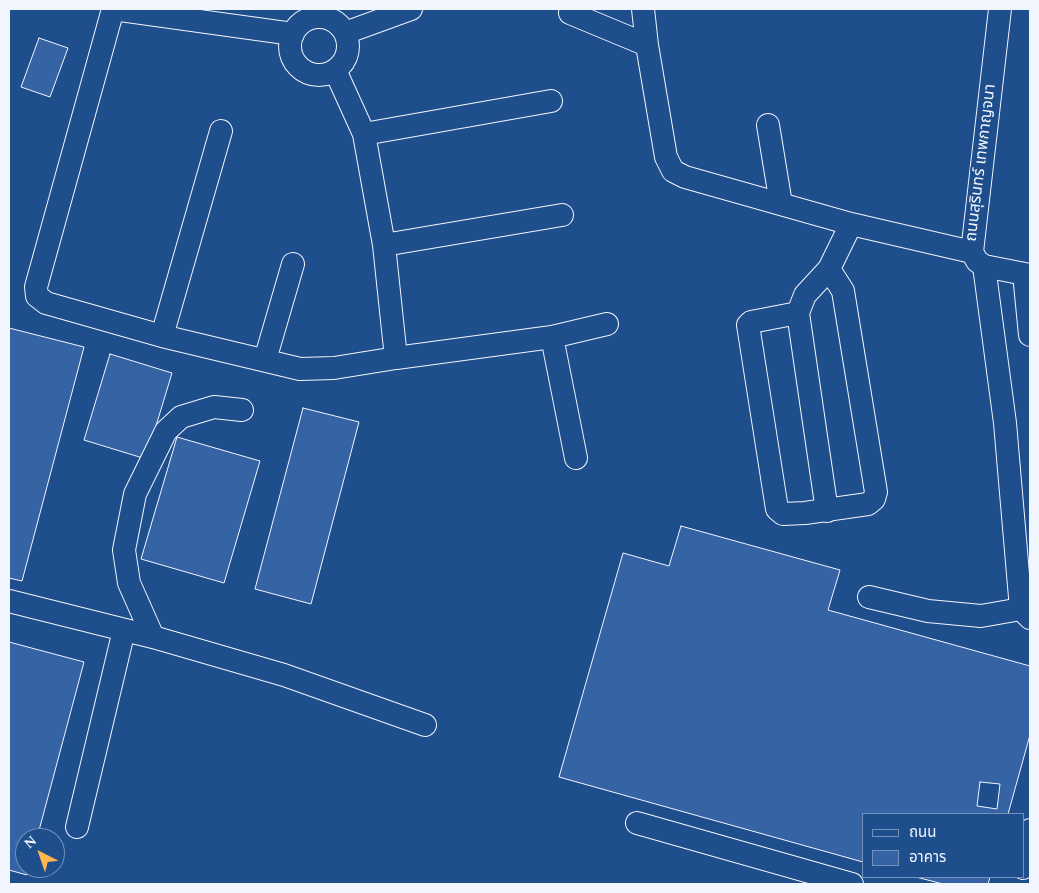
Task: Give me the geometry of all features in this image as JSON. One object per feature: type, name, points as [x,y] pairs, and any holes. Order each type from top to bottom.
[{"type":"street","points":[[293,34],[189,15],[113,9],[36,287],[37,296],[46,302],[162,336],[300,369],[334,368],[552,337],[607,324]]},
{"type":"street","points":[[345,33],[411,9]]},
{"type":"street","points":[[644,9],[647,45],[666,157],[673,171],[685,177],[978,259],[1005,423],[1025,614],[981,616],[928,611],[869,597]]},
{"type":"street","name":"ถนนสุรินทร์ เทพกาญจนา","points":[[1000,9],[978,259],[1027,275]]},
{"type":"street","points":[[320,13],[334,21],[345,33],[348,49],[345,57],[335,70],[317,74],[300,68],[291,52],[293,34],[303,22],[320,13]]},
{"type":"street","points":[[570,13],[647,45]]},
{"type":"street","points":[[335,70],[364,134],[384,245],[396,358]]},
{"type":"street","points":[[364,134],[551,101]]},
{"type":"street","points":[[768,125],[781,204]]},
{"type":"street","points":[[162,336],[221,131]]},
{"type":"street","points":[[384,245],[562,215]]},
{"type":"street","points":[[827,511],[798,313],[805,294],[829,269],[851,224]]},
{"type":"street","points":[[265,360],[293,264]]},
{"type":"street","points":[[798,313],[751,322],[747,329],[777,510],[783,514],[827,511],[868,504],[874,500],[876,492],[843,292],[829,269]]},
{"type":"street","points":[[1027,275],[1030,335]]},
{"type":"street","points":[[552,337],[576,458]]},
{"type":"street","points":[[153,637],[129,583],[124,550],[135,494],[166,431],[180,417],[214,407],[242,410]]},
{"type":"street","points":[[9,601],[153,637],[284,675],[425,725]]},
{"type":"street","points":[[77,827],[124,630]]},
{"type":"street","points":[[637,823],[852,884]]},
{"type":"street","points":[[1024,863],[1030,830]]},
{"type":"building","points":[[39,38],[68,48],[50,97],[21,87]]},
{"type":"building","points":[[9,328],[84,347],[22,581],[9,578]]},
{"type":"building","points":[[110,354],[172,373],[146,459],[84,440]]},
{"type":"building","points":[[303,408],[359,422],[311,604],[255,589]]},
{"type":"building","points":[[177,437],[260,461],[224,583],[141,559]]},
{"type":"building","points":[[681,526],[840,570],[828,610],[1030,666],[1030,735],[1008,813],[862,813],[862,862],[559,777],[623,553],[669,566]]},
{"type":"building","points":[[9,642],[84,662],[40,828],[15,828],[15,872],[9,870]]},
{"type":"building","points":[[980,782],[1000,784],[997,809],[977,806]]},
{"type":"building","points":[[920,878],[990,878],[988,884],[943,884]]}]
